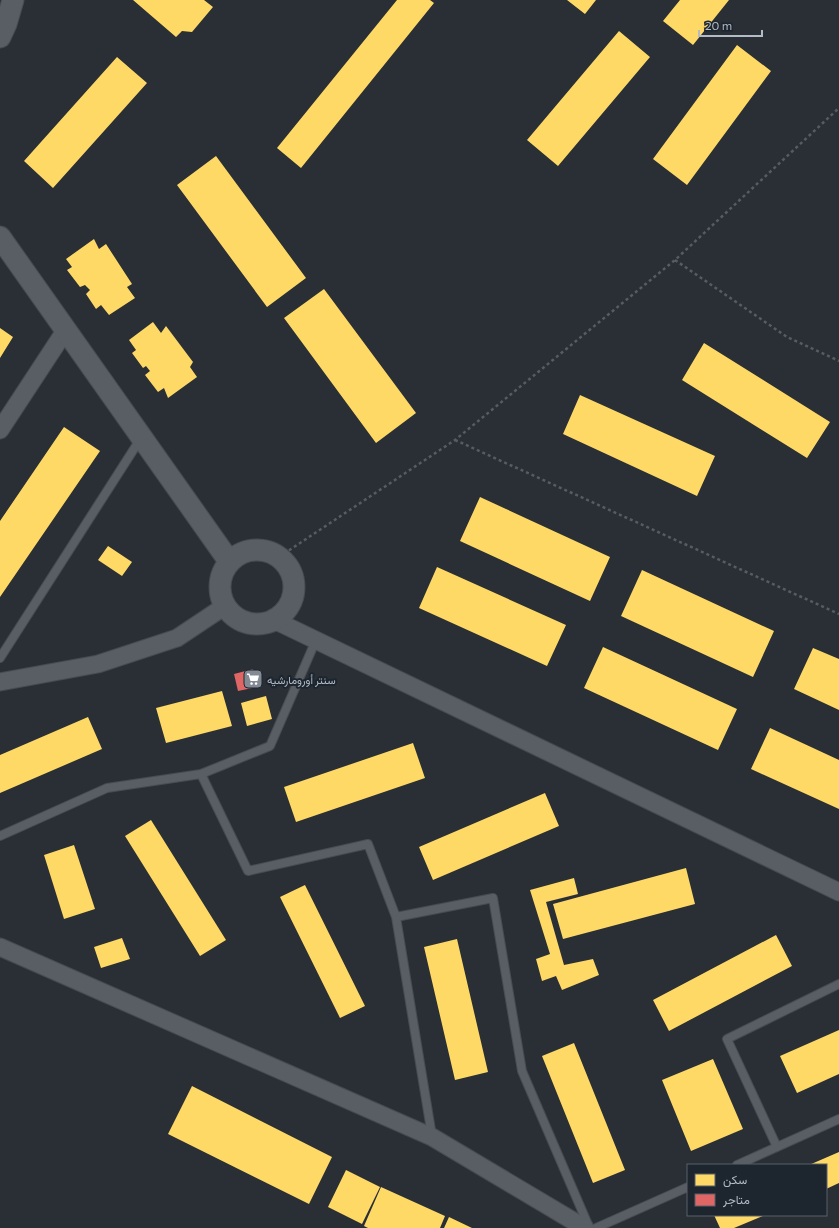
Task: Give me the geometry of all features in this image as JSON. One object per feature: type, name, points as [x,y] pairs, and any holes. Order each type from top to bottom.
[{"type":"street","points":[[0,37],[6,24],[13,0]]},
{"type":"street","points":[[0,237],[229,561]]},
{"type":"street","points":[[0,430],[65,330]]},
{"type":"street","points":[[248,550],[269,552],[279,557],[286,564],[294,584],[293,595],[289,605],[274,620],[264,623],[252,624],[242,621],[232,615],[225,606],[220,591],[221,575],[229,561],[238,554],[248,550]]},
{"type":"street","points":[[0,682],[98,664],[177,638],[225,606]]},
{"type":"street","points":[[274,620],[839,892]]},
{"type":"street","points":[[0,948],[432,1137],[585,1228]]},
{"type":"lane","points":[[0,658],[141,437]]},
{"type":"lane","points":[[0,836],[107,788],[201,774],[270,746],[316,640]]},
{"type":"lane","points":[[201,774],[248,872],[368,844],[396,917],[432,1137]]},
{"type":"lane","points":[[396,917],[493,898],[522,1071],[589,1228]]},
{"type":"lane","points":[[777,1147],[727,1039],[839,984]]},
{"type":"lane","points":[[739,1164],[839,1119]]},
{"type":"lane","points":[[596,1228],[687,1187]]},
{"type":"path","points":[[279,557],[455,440],[675,260],[839,108]]},
{"type":"path","points":[[675,260],[787,337],[839,361]]},
{"type":"path","points":[[455,440],[839,614]]},
{"type":"building: سكن","points":[[133,0],[204,0],[213,7],[192,32],[182,31],[176,37]]},
{"type":"building: سكن","points":[[397,0],[430,0],[434,3],[301,168],[277,148]]},
{"type":"building: سكن","points":[[567,0],[596,0],[585,14]]},
{"type":"building: سكن","points":[[680,0],[729,0],[693,45],[663,21]]},
{"type":"building: سكن","points":[[619,31],[650,57],[558,166],[527,140]]},
{"type":"building: سكن","points":[[737,45],[771,71],[687,185],[653,159]]},
{"type":"building: سكن","points":[[117,57],[147,83],[53,188],[24,161]]},
{"type":"building: سكن","points":[[216,156],[306,278],[267,307],[177,185]]},
{"type":"building: سكن","points":[[94,239],[99,249],[106,244],[132,284],[127,287],[135,298],[109,315],[101,305],[96,309],[86,294],[90,290],[85,285],[80,287],[67,270],[72,267],[66,259]]},
{"type":"building: سكن","points":[[324,289],[416,413],[376,443],[284,318]]},
{"type":"building: سكن","points":[[153,322],[161,333],[166,326],[193,362],[190,367],[197,377],[168,398],[164,388],[158,392],[145,375],[150,371],[146,366],[143,368],[132,353],[136,350],[129,340]]},
{"type":"building: سكن","points":[[0,328],[13,337],[0,358]]},
{"type":"building: سكن","points":[[704,343],[830,422],[807,458],[682,380]]},
{"type":"building: سكن","points":[[580,395],[715,456],[697,496],[563,434]]},
{"type":"building: سكن","points":[[64,427],[100,451],[0,597],[0,521]]},
{"type":"building: سكن","points":[[480,497],[610,557],[590,601],[460,541]]},
{"type":"building: سكن","points":[[108,546],[132,562],[122,576],[98,560]]},
{"type":"building: سكن","points":[[437,567],[566,625],[547,666],[419,608]]},
{"type":"building: سكن","points":[[642,570],[774,631],[753,677],[621,616]]},
{"type":"building: سكن","points":[[603,647],[737,709],[718,750],[584,688]]},
{"type":"building: سكن","points":[[813,648],[839,659],[839,710],[794,689]]},
{"type":"building: سكن","points":[[222,691],[232,726],[166,743],[156,708]]},
{"type":"building: سكن","points":[[266,696],[272,719],[247,726],[241,703]]},
{"type":"building: سكن","points":[[88,717],[102,749],[0,793],[0,755]]},
{"type":"building: سكن","points":[[770,728],[839,760],[839,809],[751,769]]},
{"type":"building: سكن","points":[[413,743],[425,778],[296,822],[284,787]]},
{"type":"building: سكن","points":[[545,793],[559,826],[433,880],[419,847]]},
{"type":"building: سكن","points":[[151,820],[226,940],[200,956],[125,836]]},
{"type":"building: سكن","points":[[74,845],[95,909],[64,919],[44,855]]},
{"type":"building: سكن","points":[[686,868],[695,904],[563,939],[553,904]]},
{"type":"building: سكن","points":[[574,878],[578,894],[546,902],[564,965],[593,959],[599,975],[562,990],[556,976],[542,981],[536,959],[550,954],[530,890]]},
{"type":"building: سكن","points":[[305,885],[365,1006],[340,1018],[280,897]]},
{"type":"building: سكن","points":[[776,935],[792,966],[669,1031],[653,1000]]},
{"type":"building: سكن","points":[[122,938],[130,959],[101,968],[94,947]]},
{"type":"building: سكن","points":[[457,939],[488,1072],[455,1080],[424,947]]},
{"type":"building: سكن","points":[[839,1030],[839,1074],[797,1093],[780,1056]]},
{"type":"building: سكن","points":[[574,1043],[625,1170],[593,1183],[542,1056]]},
{"type":"building: سكن","points":[[713,1059],[743,1129],[691,1151],[662,1080]]},
{"type":"building: سكن","points":[[192,1086],[332,1157],[309,1204],[168,1134]]},
{"type":"building: سكن","points":[[839,1152],[839,1183],[827,1189],[827,1164],[811,1164]]},
{"type":"building: سكن","points":[[346,1170],[380,1187],[362,1224],[328,1207]]},
{"type":"building: سكن","points":[[381,1187],[445,1216],[440,1228],[368,1228],[364,1226]]},
{"type":"building: سكن","points":[[714,1216],[763,1216],[734,1228],[720,1228]]},
{"type":"building: سكن","points":[[449,1217],[472,1228],[444,1228]]},
{"type":"building: متاجر","points":[[253,669],[257,687],[238,691],[234,674]]},
{"type":"place","name":"سنتر أورومارشيه","points":[[253,679]]}]
